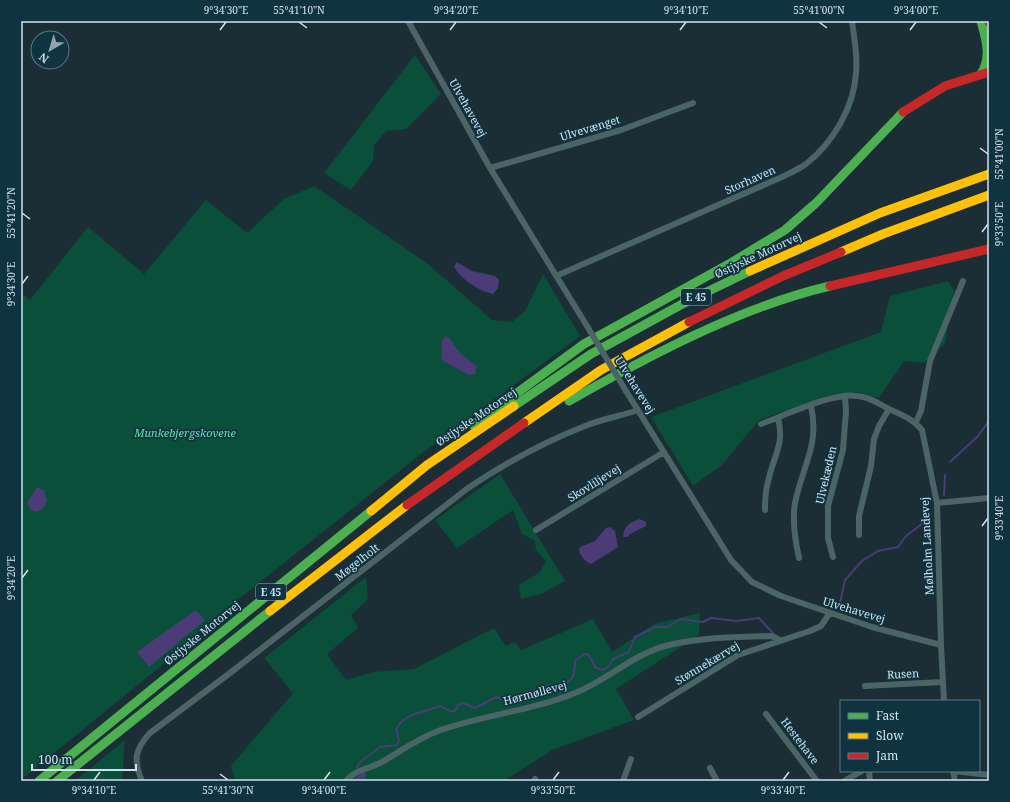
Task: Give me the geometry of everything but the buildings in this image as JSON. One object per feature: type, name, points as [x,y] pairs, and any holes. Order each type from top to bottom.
[{"type":"highway","points":[[427,465],[436,452],[584,344],[729,264],[785,230],[816,203],[901,113],[923,98],[945,86],[985,73],[988,56],[981,21]]},
{"type":"highway","name":"Østjyske Motorvej","points":[[39,781],[427,465],[591,354],[686,302],[776,259],[880,213],[989,174]]},
{"type":"highway","name":"E 45","points":[[57,781],[319,572],[432,486],[601,370],[688,323],[782,276],[883,234],[989,194]]},
{"type":"highway","points":[[502,438],[540,419],[632,366],[708,330],[764,307],[805,292],[989,249]]},
{"type":"street","name":"Ulvehavevej","points":[[408,21],[490,168],[626,392],[731,560],[740,571],[752,582],[764,589],[829,614],[941,645]]},
{"type":"street","name":"Storhaven","points":[[556,276],[782,177],[805,164],[823,148],[847,111],[853,92],[856,73],[855,44],[852,21]]},
{"type":"street","name":"Ulvevænget","points":[[490,168],[621,130],[693,103]]},
{"type":"street","points":[[761,424],[811,406],[845,396],[858,396],[874,400],[916,422],[921,411],[930,361],[963,281]]},
{"type":"street","name":"Ulvekæden","points":[[832,557],[828,538],[828,506],[843,450],[846,411],[845,396]]},
{"type":"street","name":"Ulvekæden","points":[[799,558],[795,540],[795,505],[811,448],[814,430],[811,406]]},
{"type":"street","points":[[860,535],[859,516],[871,466],[874,439],[879,426],[889,409]]},
{"type":"street","name":"Møgelholt","points":[[142,781],[137,763],[137,752],[141,743],[150,733],[236,669],[468,488],[498,468],[551,441],[586,426],[638,410]]},
{"type":"street","points":[[765,510],[768,482],[781,442],[781,431],[778,418]]},
{"type":"street","name":"Mølholm Landevej","points":[[916,422],[922,430],[937,503],[942,682],[944,700]]},
{"type":"street","name":"Skovliljevej","points":[[536,530],[664,452]]},
{"type":"street","points":[[937,503],[989,498]]},
{"type":"street","name":"Stønnekærvej","points":[[638,716],[738,655],[821,626],[829,614]]},
{"type":"street","name":"Hørmøllevej","points":[[346,781],[356,771],[382,762],[418,739],[477,719],[577,692],[644,654],[668,645],[715,638],[772,636],[780,640]]},
{"type":"street","name":"Rusen","points":[[865,686],[942,682]]},
{"type":"street","name":"Hestehave","points":[[766,714],[817,781]]},
{"type":"street","points":[[623,781],[631,759]]},
{"type":"street","points":[[710,768],[717,781]]},
{"type":"street","points":[[844,781],[860,772]]},
{"type":"street","points":[[963,772],[989,775]]},
{"type":"green space","points":[[415,55],[441,94],[406,129],[386,131],[374,145],[373,161],[351,190],[324,173]]},
{"type":"green space","name":"Munkebjergskovene","points":[[314,186],[427,263],[492,320],[512,322],[525,311],[543,274],[580,336],[421,454],[216,617],[156,670],[21,780],[21,293],[30,300],[88,227],[144,274],[206,200],[247,233],[284,199]]},
{"type":"green space","points":[[948,281],[954,291],[945,343],[924,363],[904,361],[879,398],[857,392],[827,396],[759,420],[722,465],[693,486],[651,417],[881,332],[890,296]]},
{"type":"green space","points":[[500,474],[565,581],[541,594],[521,599],[519,585],[540,572],[546,561],[536,550],[535,541],[522,534],[513,510],[457,548],[435,520]]},
{"type":"green space","points":[[366,577],[368,599],[351,615],[358,628],[327,654],[346,680],[374,672],[414,669],[494,628],[506,646],[515,642],[521,650],[593,619],[612,652],[654,624],[700,613],[699,635],[616,689],[634,720],[552,750],[504,781],[235,781],[231,766],[293,693],[264,658]]},
{"type":"green space","points":[[125,740],[122,781],[75,781]]},
{"type":"shaded area","points":[[457,262],[472,271],[495,276],[499,280],[498,288],[493,294],[470,284],[454,266]]},
{"type":"shaded area","points":[[446,336],[461,354],[477,366],[475,374],[469,375],[443,361],[441,358],[442,340]]},
{"type":"shaded area","points":[[37,487],[44,490],[47,500],[44,508],[37,512],[31,510],[27,503]]},
{"type":"shaded area","points":[[639,519],[646,522],[646,526],[627,537],[623,537],[628,525]]},
{"type":"shaded area","points":[[610,527],[615,531],[618,547],[591,564],[589,563],[581,555],[579,551],[580,547],[595,541],[606,528]]},
{"type":"shaded area","points":[[196,610],[205,620],[149,667],[137,652]]},
{"type":"shaded area","points":[[364,772],[366,774],[364,781],[351,781]]},
{"type":"waterway","points":[[950,462],[978,436],[989,421]]},
{"type":"waterway","points":[[944,495],[945,475]]},
{"type":"waterway","points":[[839,608],[845,580],[862,561],[878,551],[898,547],[906,536],[927,520]]},
{"type":"waterway","points":[[357,768],[359,763],[380,747],[397,745],[399,740],[396,730],[399,724],[409,717],[441,706],[450,711],[455,711],[458,705],[463,703],[475,708],[496,697],[507,701],[516,702],[526,692],[547,686],[562,686],[573,676],[575,661],[584,654],[589,655],[595,667],[602,670],[607,668],[613,659],[629,652],[635,637],[655,627],[667,627],[681,619],[703,622],[711,618],[736,621],[759,618],[773,633]]},
{"type":"traffic: fast","points":[[981,21],[987,48],[986,61],[981,74]]},
{"type":"traffic: fast","points":[[473,425],[584,344],[729,264],[785,230],[816,203],[903,112]]},
{"type":"traffic: fast","points":[[514,406],[591,354],[686,302],[750,271]]},
{"type":"traffic: fast","points":[[569,401],[663,350],[696,334],[762,306],[830,286]]},
{"type":"traffic: fast","points":[[39,781],[371,511]]},
{"type":"traffic: fast","points":[[57,781],[270,611]]},
{"type":"traffic: slow","points":[[750,271],[880,213],[989,174]]},
{"type":"traffic: slow","points":[[841,252],[883,234],[989,195]]},
{"type":"traffic: slow","points":[[524,423],[601,370],[689,322]]},
{"type":"traffic: slow","points":[[371,511],[427,465],[514,406]]},
{"type":"traffic: slow","points":[[270,611],[407,505]]},
{"type":"traffic: jam","points":[[903,112],[945,86],[989,72]]},
{"type":"traffic: jam","points":[[830,286],[989,249]]},
{"type":"traffic: jam","points":[[689,322],[783,276],[841,252]]},
{"type":"traffic: jam","points":[[407,505],[524,423]]}]
